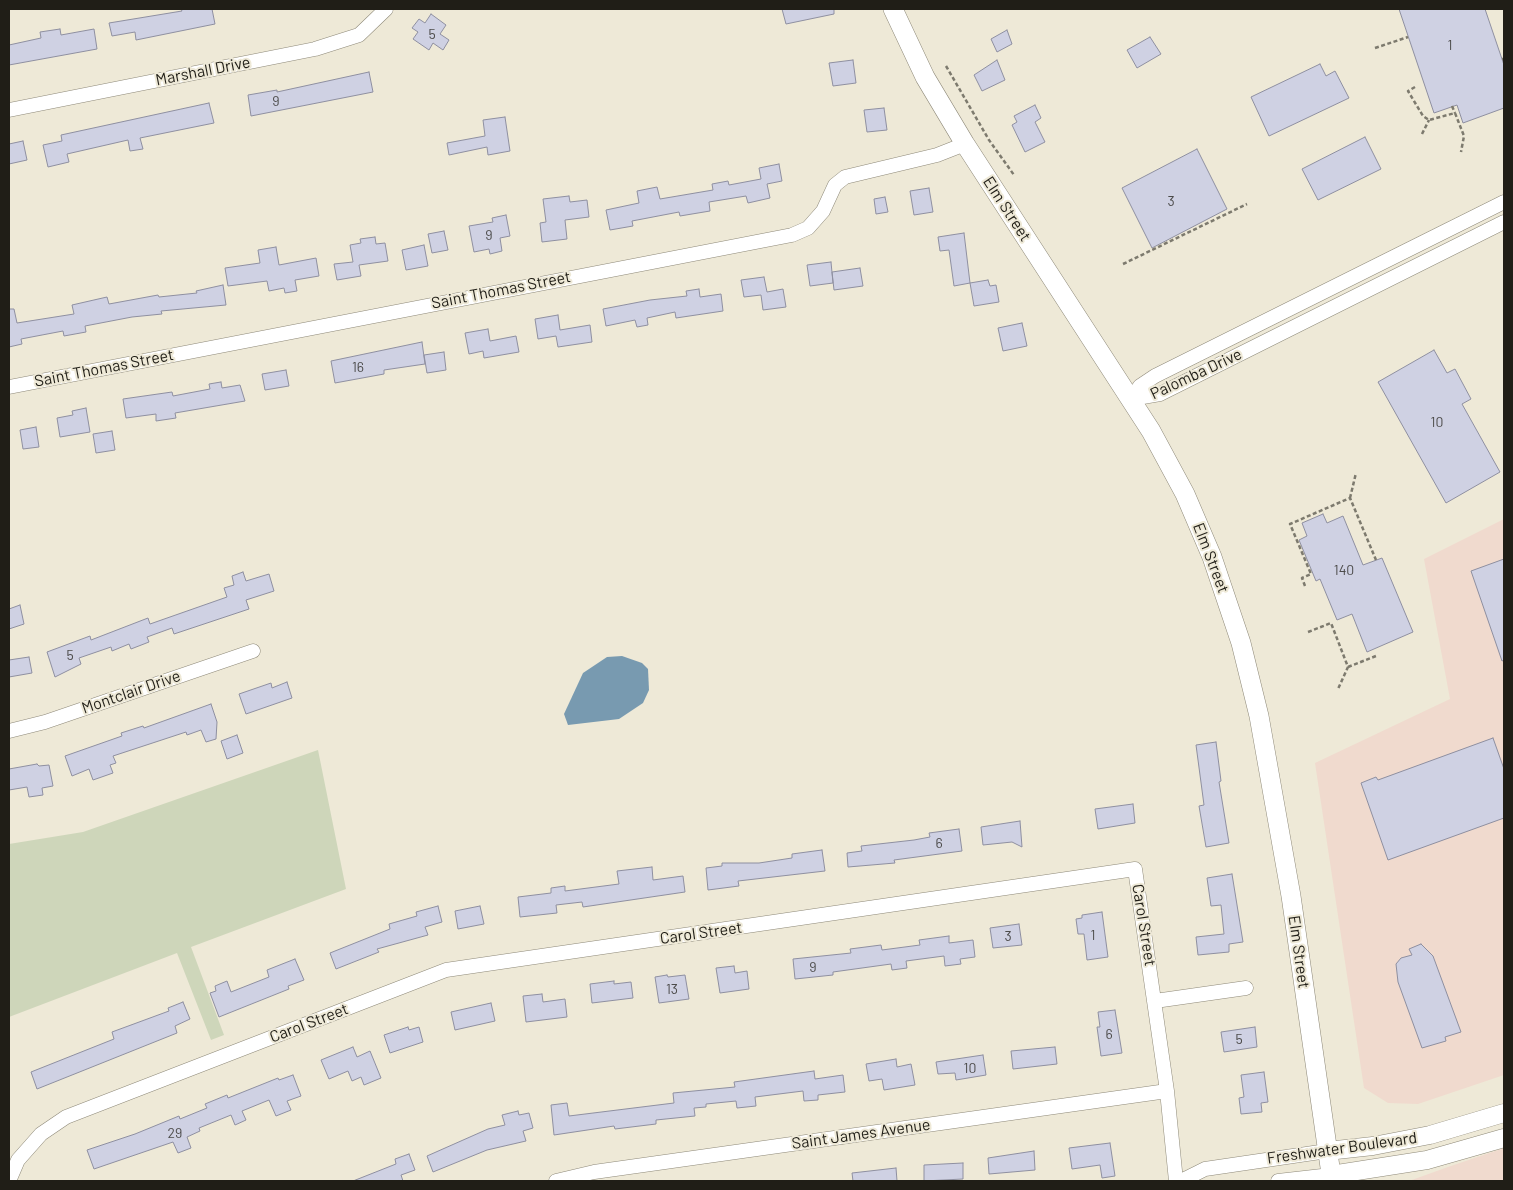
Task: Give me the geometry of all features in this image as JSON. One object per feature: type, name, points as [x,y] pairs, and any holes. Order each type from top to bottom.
[{"type":"main road","name":"Elm Street","points":[[893,9],[925,78],[965,144],[1130,399],[1171,466],[1204,535],[1228,602],[1251,679],[1291,896],[1331,1178]]},
{"type":"street","name":"Marshall Drive","points":[[9,110],[315,49],[359,35],[386,9]]},
{"type":"street","name":"Saint Thomas Street","points":[[9,387],[792,234],[808,228],[823,211],[835,185],[845,177],[938,155],[965,144]]},
{"type":"street","name":"Palomba Drive","points":[[1130,399],[1140,386],[1155,376],[1504,202]]},
{"type":"street","name":"Palomba Drive","points":[[1130,399],[1160,394],[1504,222]]},
{"type":"street","name":"Montclair Drive","points":[[9,730],[45,722],[253,651]]},
{"type":"street","name":"Carol Street","points":[[9,1181],[18,1160],[35,1141],[66,1117],[446,970],[1135,869],[1167,1091],[1176,1181]]},
{"type":"street","points":[[1155,1001],[1246,988]]},
{"type":"street","name":"Saint James Avenue","points":[[556,1181],[594,1172],[1167,1091]]},
{"type":"street","name":"Freshwater Boulevard","points":[[1181,1181],[1205,1169],[1421,1137],[1504,1113]]},
{"type":"street","name":"Freshwater Boulevard","points":[[1278,1181],[1331,1178],[1427,1160],[1504,1138]]},
{"type":"path","points":[[1375,48],[1408,37]]},
{"type":"path","points":[[946,66],[990,140],[1014,175]]},
{"type":"path","points":[[1415,87],[1408,91],[1423,116],[1428,120]]},
{"type":"path","points":[[1452,106],[1464,136],[1461,152]]},
{"type":"path","points":[[1428,120],[1455,113]]},
{"type":"path","points":[[1422,134],[1428,120]]},
{"type":"path","points":[[1123,264],[1247,204]]},
{"type":"path","points":[[1356,473],[1350,498],[1376,560]]},
{"type":"path","points":[[1305,586],[1302,578],[1311,574],[1290,524],[1350,498]]},
{"type":"path","points":[[1308,632],[1331,623],[1348,667]]},
{"type":"path","points":[[1338,689],[1348,667],[1376,656]]},
{"type":"shaded area","points":[[1504,519],[1504,1075],[1418,1104],[1388,1103],[1364,1088],[1315,763],[1450,699],[1424,559]]},
{"type":"shaded area","points":[[1504,1148],[1504,1181],[1409,1181],[1448,1167]]},
{"type":"green space","points":[[318,750],[346,889],[191,947],[224,1035],[211,1040],[177,953],[9,1017],[9,844],[83,832]]},
{"type":"water","points":[[622,656],[642,663],[648,669],[649,690],[643,703],[619,719],[568,725],[564,714],[583,673],[607,657]]},
{"type":"building","points":[[181,9],[212,9],[215,24],[136,40],[135,32],[112,36],[109,23],[182,11]]},
{"type":"building","points":[[782,9],[834,9],[834,14],[786,24]]},
{"type":"building","points":[[1399,9],[1485,9],[1504,65],[1504,108],[1463,123],[1457,105],[1434,113]]},
{"type":"building","points":[[431,14],[446,25],[440,34],[449,40],[443,50],[433,43],[429,50],[413,39],[418,32],[412,28],[419,19],[425,23]]},
{"type":"building","points":[[60,29],[61,35],[94,29],[97,49],[9,65],[9,45],[41,38],[40,32]]},
{"type":"building","points":[[1007,30],[1012,44],[997,52],[991,39]]},
{"type":"building","points":[[1150,37],[1161,54],[1137,68],[1127,50]]},
{"type":"building","points":[[853,60],[856,83],[833,86],[829,63]]},
{"type":"building","points":[[997,60],[1005,80],[982,91],[974,75]]},
{"type":"building","points":[[1320,64],[1326,76],[1335,71],[1349,98],[1269,136],[1251,97]]},
{"type":"building","points":[[369,72],[373,92],[251,116],[248,95],[277,90],[277,92]]},
{"type":"building","points":[[209,103],[214,123],[140,138],[143,149],[130,151],[128,140],[67,154],[69,162],[48,167],[43,145],[62,141],[61,135]]},
{"type":"building","points":[[1035,105],[1041,118],[1035,122],[1045,142],[1025,152],[1012,125],[1017,122],[1014,116]]},
{"type":"building","points":[[884,108],[887,130],[867,132],[864,110]]},
{"type":"building","points":[[505,117],[510,151],[488,155],[487,147],[449,155],[447,143],[485,136],[483,120]]},
{"type":"building","points":[[1365,137],[1381,169],[1318,200],[1302,169]]},
{"type":"building","points":[[23,141],[27,160],[9,164],[9,144]]},
{"type":"building","points":[[1197,149],[1227,209],[1152,248],[1122,188]]},
{"type":"building","points":[[779,164],[782,181],[767,184],[770,198],[748,203],[746,196],[709,202],[710,211],[680,216],[679,212],[632,221],[633,226],[610,230],[606,210],[639,203],[637,191],[657,187],[660,199],[713,190],[712,184],[728,181],[729,185],[761,179],[759,168]]},
{"type":"building","points":[[929,188],[933,212],[914,215],[910,191]]},
{"type":"building","points":[[569,196],[570,202],[587,200],[589,217],[565,220],[567,239],[542,242],[540,223],[546,222],[543,199]]},
{"type":"building","points":[[885,197],[888,212],[876,214],[874,199]]},
{"type":"building","points":[[506,215],[510,236],[500,238],[502,251],[490,254],[489,249],[474,252],[469,226],[493,222],[492,218]]},
{"type":"building","points":[[444,231],[448,250],[432,253],[428,234]]},
{"type":"building","points":[[964,233],[970,283],[954,286],[949,250],[940,251],[938,237]]},
{"type":"building","points":[[375,237],[376,244],[385,243],[388,261],[359,265],[361,276],[337,280],[334,264],[353,262],[350,245],[361,243],[360,239]]},
{"type":"building","points":[[424,245],[428,266],[406,270],[402,250]]},
{"type":"building","points":[[276,247],[279,265],[316,258],[319,276],[295,280],[297,291],[285,293],[284,288],[269,291],[267,281],[228,286],[225,268],[260,263],[258,250]]},
{"type":"building","points":[[831,262],[833,283],[810,286],[807,265]]},
{"type":"building","points":[[860,268],[863,286],[834,290],[832,272]]},
{"type":"building","points":[[764,277],[767,292],[783,289],[786,307],[763,310],[761,295],[744,297],[741,280]]},
{"type":"building","points":[[988,280],[990,286],[996,285],[999,302],[974,306],[970,283]]},
{"type":"building","points":[[223,285],[226,305],[161,311],[162,314],[132,317],[85,326],[86,332],[64,336],[63,331],[21,339],[22,344],[9,347],[9,309],[14,309],[17,323],[74,314],[72,305],[107,297],[109,304],[158,295],[159,297],[197,293],[196,291]]},
{"type":"building","points":[[699,289],[700,297],[721,294],[723,311],[676,318],[675,312],[647,318],[648,325],[637,327],[635,320],[606,326],[603,309],[650,300],[687,296],[686,291]]},
{"type":"building","points":[[558,315],[560,330],[590,325],[592,342],[558,347],[556,336],[538,339],[535,319]]},
{"type":"building","points":[[1022,323],[1027,346],[1003,351],[998,328]]},
{"type":"building","points":[[488,329],[490,341],[516,336],[519,352],[484,358],[483,351],[469,354],[465,333]]},
{"type":"building","points":[[422,342],[425,364],[384,370],[384,374],[335,383],[331,361]]},
{"type":"building","points":[[1434,350],[1447,373],[1455,369],[1471,399],[1462,404],[1500,472],[1446,503],[1378,382]]},
{"type":"building","points":[[444,352],[446,370],[427,373],[424,355]]},
{"type":"building","points":[[286,370],[289,386],[265,390],[262,374]]},
{"type":"building","points":[[221,382],[222,388],[240,385],[245,401],[175,413],[176,418],[156,421],[156,414],[126,418],[123,399],[172,392],[173,396],[210,389],[209,384]]},
{"type":"building","points":[[86,408],[90,432],[60,437],[57,418],[73,415],[72,411]]},
{"type":"building","points":[[36,427],[39,447],[23,449],[20,430]]},
{"type":"building","points":[[112,431],[115,450],[96,453],[93,434]]},
{"type":"building","points":[[1323,514],[1327,523],[1343,516],[1363,565],[1382,558],[1413,632],[1367,652],[1352,614],[1337,620],[1320,579],[1316,581],[1299,540],[1307,536],[1302,523]]},
{"type":"building","points":[[1504,559],[1504,660],[1502,661],[1471,571]]},
{"type":"building","points":[[243,572],[246,581],[269,574],[274,591],[246,600],[249,609],[174,634],[172,628],[147,637],[149,642],[131,649],[129,644],[112,651],[111,647],[79,658],[81,664],[55,677],[47,652],[90,636],[91,640],[148,618],[150,624],[227,597],[224,588],[234,585],[232,576]]},
{"type":"building","points":[[20,605],[24,624],[9,629],[9,609]]},
{"type":"building","points":[[29,657],[32,673],[9,677],[9,660]]},
{"type":"building","points":[[287,682],[292,698],[246,714],[239,694],[271,683],[272,688]]},
{"type":"building","points":[[211,704],[217,722],[216,739],[206,742],[201,730],[187,735],[186,732],[113,756],[116,763],[110,765],[113,773],[93,780],[89,769],[72,776],[65,756],[122,736],[121,733],[143,726],[144,728]]},
{"type":"building","points":[[237,735],[243,753],[227,759],[221,741]]},
{"type":"building","points":[[1493,738],[1504,769],[1504,818],[1388,860],[1361,783],[1376,777],[1378,780]]},
{"type":"building","points":[[1216,742],[1221,781],[1219,782],[1229,843],[1206,847],[1199,806],[1204,805],[1196,745]]},
{"type":"building","points":[[37,764],[39,766],[49,765],[53,786],[42,788],[43,795],[29,797],[27,787],[9,790],[9,769]]},
{"type":"building","points":[[1133,804],[1135,823],[1098,829],[1095,809]]},
{"type":"building","points":[[1020,821],[1022,847],[1012,842],[983,845],[981,827]]},
{"type":"building","points":[[959,829],[962,851],[894,860],[895,863],[848,867],[847,853],[862,851],[861,846],[914,840],[930,837],[929,833]]},
{"type":"building","points":[[822,850],[825,871],[738,881],[739,886],[708,890],[706,868],[722,866],[722,863],[759,863],[792,858],[792,854]]},
{"type":"building","points":[[652,867],[653,880],[683,876],[685,892],[583,907],[582,902],[556,905],[557,913],[520,917],[518,897],[551,893],[551,888],[565,886],[565,891],[619,884],[617,871]]},
{"type":"building","points":[[1232,874],[1243,942],[1229,944],[1229,952],[1198,955],[1196,937],[1224,934],[1221,905],[1211,906],[1207,878]]},
{"type":"building","points":[[438,906],[442,922],[425,927],[428,935],[377,949],[379,952],[336,969],[330,953],[390,929],[389,924],[417,916],[416,912]]},
{"type":"building","points":[[480,906],[484,924],[458,929],[455,911]]},
{"type":"building","points":[[1102,912],[1108,957],[1087,960],[1084,934],[1078,934],[1076,919],[1082,918],[1082,915]]},
{"type":"building","points":[[1019,924],[1022,945],[993,948],[990,928]]},
{"type":"building","points":[[949,936],[949,943],[973,940],[975,957],[960,959],[961,964],[945,966],[944,956],[906,961],[907,968],[892,970],[891,964],[833,972],[833,975],[795,979],[793,959],[851,953],[850,949],[881,945],[882,950],[920,945],[919,940]]},
{"type":"building","points":[[1421,944],[1433,956],[1461,1032],[1445,1037],[1446,1041],[1422,1048],[1398,982],[1396,964],[1401,958],[1412,955],[1409,949]]},
{"type":"building","points":[[295,959],[304,980],[288,986],[289,989],[219,1017],[210,993],[216,991],[215,986],[227,981],[231,992],[269,977],[267,970]]},
{"type":"building","points":[[734,966],[735,973],[747,971],[749,989],[720,993],[716,968]]},
{"type":"building","points":[[667,975],[668,977],[685,975],[689,999],[659,1003],[655,977]]},
{"type":"building","points":[[614,981],[614,984],[631,982],[633,998],[592,1003],[590,984]]},
{"type":"building","points":[[542,994],[543,1002],[565,999],[567,1017],[526,1022],[523,996]]},
{"type":"building","points":[[183,1002],[190,1019],[175,1026],[177,1033],[37,1089],[31,1072],[114,1039],[112,1032],[169,1011],[168,1008]]},
{"type":"building","points":[[491,1003],[495,1021],[455,1030],[451,1012]]},
{"type":"building","points":[[1115,1010],[1122,1053],[1101,1056],[1097,1027],[1100,1027],[1098,1012]]},
{"type":"building","points":[[408,1027],[409,1030],[419,1027],[423,1042],[390,1053],[384,1035]]},
{"type":"building","points":[[1255,1027],[1257,1047],[1224,1052],[1221,1032]]},
{"type":"building","points":[[353,1047],[357,1057],[370,1051],[381,1078],[364,1085],[361,1077],[352,1081],[348,1071],[329,1079],[321,1060]]},
{"type":"building","points":[[1055,1047],[1057,1064],[1013,1069],[1011,1051]]},
{"type":"building","points":[[983,1055],[986,1075],[956,1080],[955,1073],[938,1074],[936,1062]]},
{"type":"building","points":[[896,1059],[897,1067],[911,1064],[915,1085],[884,1090],[882,1079],[869,1081],[866,1064]]},
{"type":"building","points":[[814,1071],[815,1079],[843,1075],[845,1092],[818,1095],[818,1100],[804,1101],[803,1091],[755,1097],[756,1106],[737,1108],[736,1101],[706,1104],[706,1107],[694,1108],[695,1116],[656,1120],[656,1124],[615,1129],[614,1126],[554,1135],[551,1105],[567,1103],[569,1116],[674,1103],[673,1093],[735,1087],[734,1082]]},
{"type":"building","points":[[1264,1072],[1268,1102],[1261,1103],[1262,1112],[1241,1114],[1239,1098],[1244,1097],[1241,1075]]},
{"type":"building","points":[[293,1075],[301,1096],[287,1101],[291,1110],[276,1116],[269,1100],[242,1111],[246,1120],[235,1125],[231,1115],[199,1128],[200,1131],[187,1137],[191,1148],[178,1153],[173,1142],[94,1169],[87,1150],[135,1134],[179,1116],[180,1119],[207,1108],[205,1104],[227,1095],[228,1098],[278,1078],[279,1080]]},
{"type":"building","points":[[518,1111],[519,1115],[529,1113],[533,1128],[523,1131],[526,1141],[487,1150],[433,1172],[427,1156],[488,1129],[505,1125],[502,1115]]},
{"type":"building","points":[[1110,1143],[1115,1176],[1102,1178],[1100,1165],[1072,1169],[1069,1148]]},
{"type":"building","points":[[1034,1151],[1035,1170],[989,1174],[988,1158]]},
{"type":"building","points":[[409,1154],[415,1170],[401,1175],[403,1181],[353,1181],[396,1164],[395,1159]]},
{"type":"building","points":[[963,1163],[963,1179],[924,1181],[924,1165]]},
{"type":"building","points":[[896,1168],[897,1181],[853,1181],[852,1173]]}]
